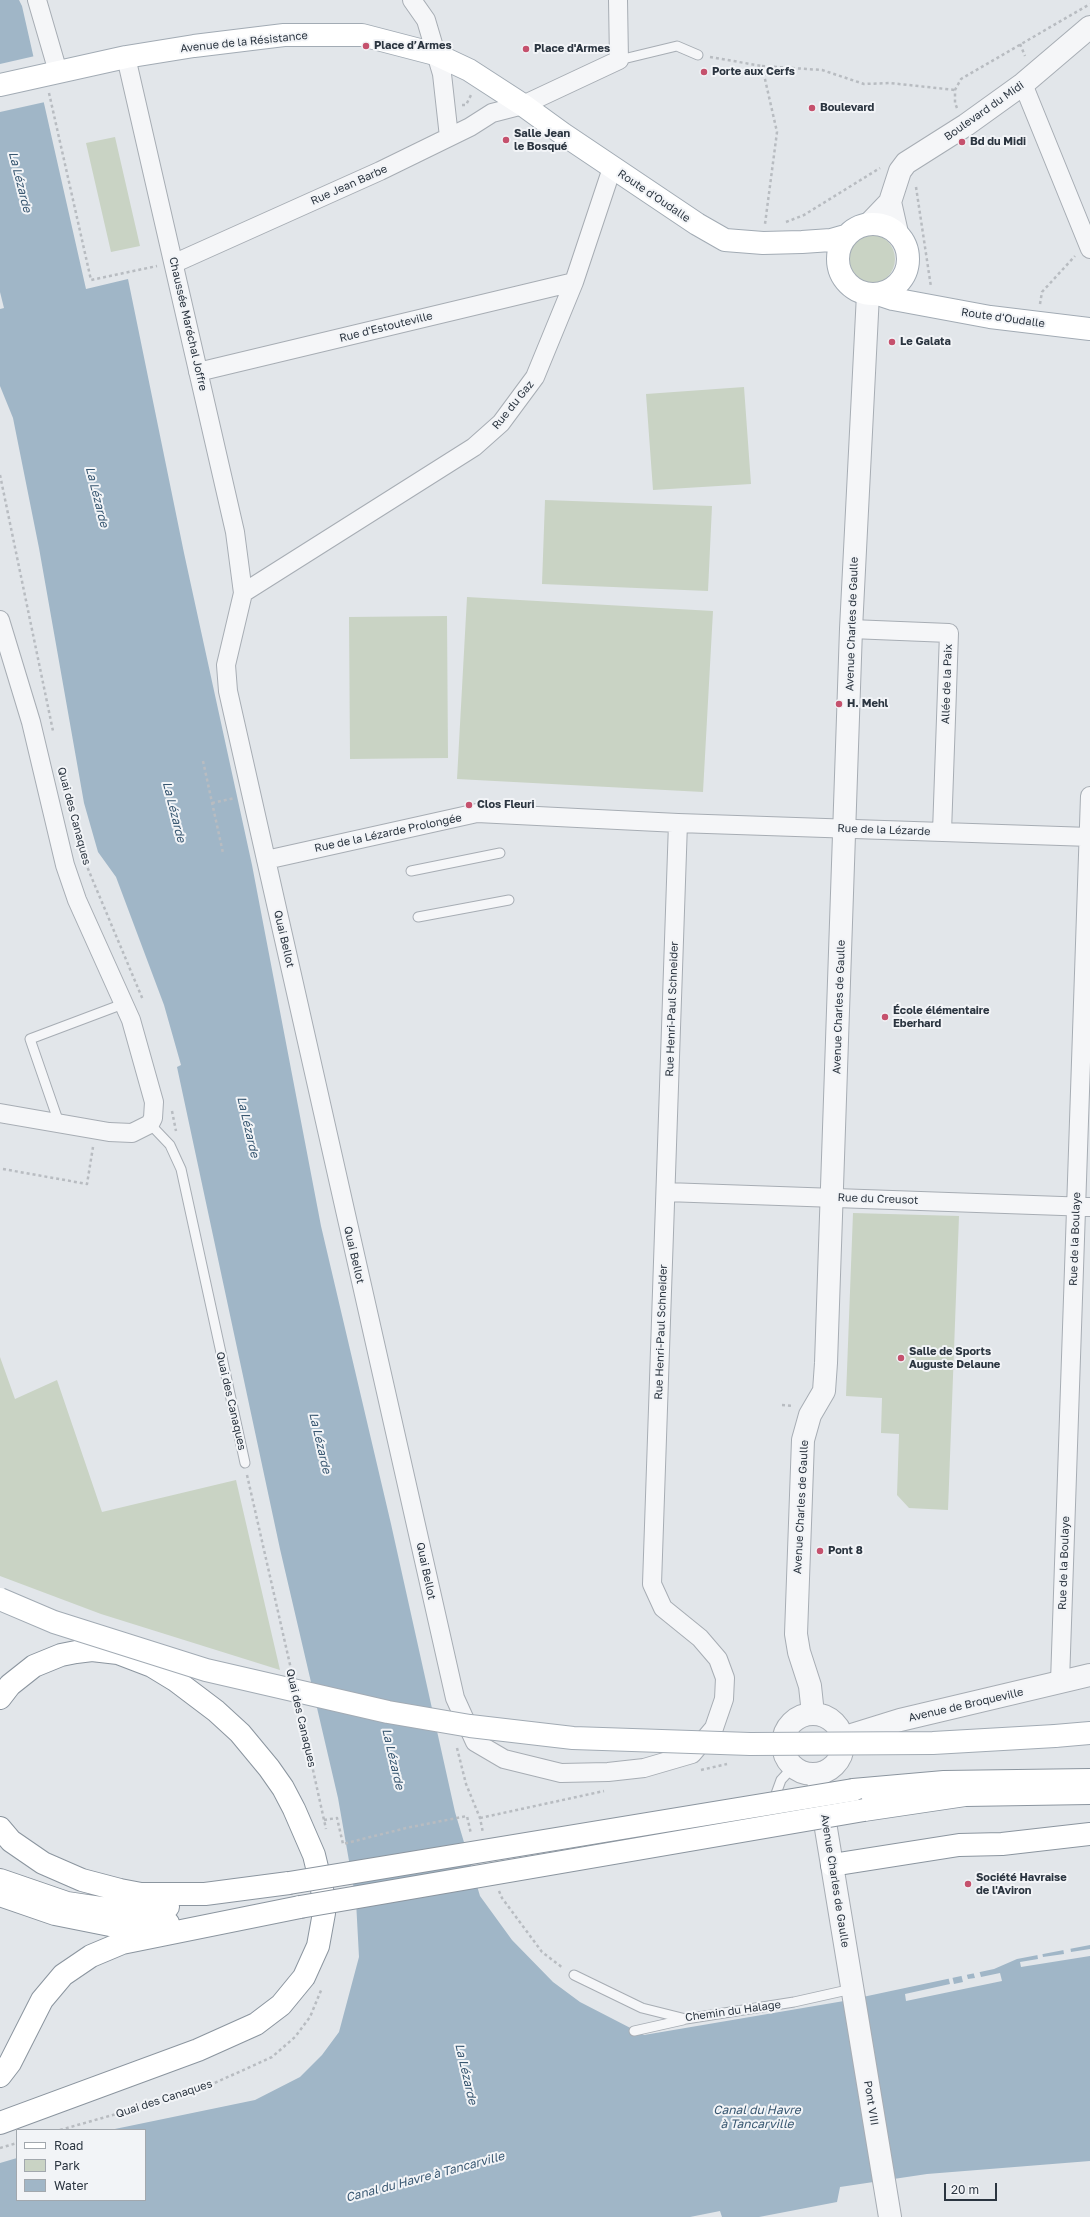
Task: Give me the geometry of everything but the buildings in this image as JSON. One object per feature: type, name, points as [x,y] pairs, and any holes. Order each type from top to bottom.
[{"type":"main road","name":"Avenue de la Résistance","points":[[0,85],[126,57],[243,40],[315,34],[362,35],[435,54],[482,78],[523,105]]},
{"type":"main road","name":"Route d'Oudalle","points":[[523,105],[612,168],[697,224],[725,240],[765,228],[826,253],[837,262]]},
{"type":"main road","points":[[869,224],[882,225],[897,233],[905,243],[908,256],[907,269],[901,281],[887,292],[873,294],[850,287],[844,280],[837,262],[837,253],[845,236],[860,226],[869,224]]},
{"type":"main road","name":"Route d'Oudalle","points":[[802,242],[831,240],[845,236]]},
{"type":"main road","points":[[901,281],[916,303]]},
{"type":"main road","name":"Route d'Oudalle","points":[[873,294],[990,317],[1090,329]]},
{"type":"main road","points":[[0,1599],[54,1622],[206,1670],[388,1712],[470,1726],[573,1738],[750,1744],[933,1743],[1090,1733]]},
{"type":"main road","points":[[0,1698],[10,1685],[34,1666],[61,1655],[92,1650],[118,1653],[152,1666],[175,1680],[216,1711],[240,1733],[255,1750],[283,1788],[314,1855],[322,1888],[324,1913],[318,1946],[304,1977],[281,2006],[256,2024],[198,2050],[0,2123]]},
{"type":"main road","points":[[0,1828],[11,1841],[43,1863],[82,1880],[141,1894],[205,1894],[289,1883],[853,1790],[944,1782],[1090,1780]]},
{"type":"main road","points":[[0,2076],[10,2063],[42,2000],[63,1975],[90,1956],[122,1943],[300,1907],[864,1810],[965,1795],[1090,1794]]},
{"type":"main road","points":[[832,1866],[959,1845],[1002,1844],[1090,1834]]},
{"type":"main road","points":[[0,1880],[67,1903],[114,1910],[164,1908],[219,1899],[289,1883]]},
{"type":"main road","points":[[0,1896],[55,1914],[110,1925],[156,1924],[300,1907]]},
{"type":"street","points":[[37,0],[51,73]]},
{"type":"street","points":[[412,0],[426,20],[442,74],[449,137]]},
{"type":"street","points":[[523,105],[619,60],[618,0]]},
{"type":"street","name":"Boulevard du Midi","points":[[869,224],[890,202],[900,171],[906,163],[966,125],[1023,84],[1090,27]]},
{"type":"street","name":"Chaussée Maréchal Joffre","points":[[126,57],[175,263],[198,372],[235,532],[244,593]]},
{"type":"street","points":[[1023,84],[1083,216],[1089,245]]},
{"type":"street","name":"Rue Jean Barbe","points":[[175,263],[380,171],[449,137],[492,113],[523,105]]},
{"type":"street","name":"Rue du Gaz","points":[[244,593],[474,447],[501,423],[535,377],[574,282],[612,168]]},
{"type":"street","points":[[890,202],[897,233]]},
{"type":"street","name":"Rue d'Estouteville","points":[[198,372],[574,282]]},
{"type":"street","name":"Avenue Charles de Gaulle","points":[[812,1714],[810,1686],[799,1652],[796,1634],[803,1440],[810,1415],[824,1391],[846,829],[851,629],[873,294]]},
{"type":"street","name":"Quai Bellot","points":[[244,593],[226,665],[228,691],[455,1698],[475,1742],[504,1759],[561,1773],[608,1772],[644,1768]]},
{"type":"street","name":"Quai des Canaques","points":[[0,620],[31,722],[65,865],[76,900],[131,1020],[154,1102],[153,1118],[150,1124]]},
{"type":"street","name":"Allée de la Paix","points":[[851,629],[949,633],[942,832]]},
{"type":"street","name":"Rue de la Boulaye","points":[[1060,1682],[1083,1207],[1090,796]]},
{"type":"street","name":"Rue de la Lézarde Prolongée","points":[[266,860],[477,813],[678,823]]},
{"type":"street","name":"Rue de la Lézarde","points":[[678,823],[1089,837]]},
{"type":"street","name":"Rue Henri-Paul Schneider","points":[[644,1768],[692,1754],[714,1728],[724,1699],[725,1678],[718,1659],[700,1638],[663,1608],[652,1584],[678,823]]},
{"type":"street","points":[[0,1113],[116,1133],[132,1133],[150,1124]]},
{"type":"street","name":"Rue du Creusot","points":[[666,1192],[1083,1207]]},
{"type":"street","name":"Avenue de Broqueville","points":[[842,1738],[900,1720],[1090,1675]]},
{"type":"street","points":[[803,1715],[821,1715],[835,1724],[842,1738],[841,1754],[838,1762],[832,1767],[817,1774],[804,1773],[793,1767],[783,1752],[784,1734],[795,1720],[803,1715]]},
{"type":"street","name":"Avenue Charles de Gaulle","points":[[817,1774],[852,1988]]},
{"type":"street","name":"Pont VIII","points":[[852,1988],[890,2217]]},
{"type":"lane","points":[[619,60],[677,46],[698,55]]},
{"type":"lane","points":[[411,871],[500,853]]},
{"type":"lane","points":[[418,917],[509,900]]},
{"type":"lane","points":[[59,1123],[30,1039],[123,1004]]},
{"type":"lane","name":"Quai des Canaques","points":[[150,1124],[170,1145],[181,1170],[245,1462]]},
{"type":"lane","points":[[575,1850],[769,1814],[781,1780],[793,1767]]},
{"type":"lane","name":"Chemin du Halage","points":[[574,1975],[642,2008],[686,2019],[794,2002],[852,1988]]},
{"type":"lane","points":[[634,2031],[686,2019]]},
{"type":"path","points":[[966,125],[955,103],[955,90],[961,79],[1090,4]]},
{"type":"path","points":[[698,55],[762,66],[822,70],[864,84],[890,83],[955,90]]},
{"type":"path","points":[[762,66],[777,132],[765,228]]},
{"type":"path","points":[[51,73],[56,120],[91,280],[175,263]]},
{"type":"path","points":[[446,107],[466,105],[482,78]]},
{"type":"path","points":[[780,224],[804,215],[884,165],[900,171],[916,181],[931,287],[934,290]]},
{"type":"path","points":[[1039,306],[1042,292],[1089,245]]},
{"type":"path","points":[[0,475],[54,737]]},
{"type":"path","points":[[203,761],[223,853]]},
{"type":"path","points":[[212,803],[243,796]]},
{"type":"path","name":"Quai des Canaques","points":[[81,849],[145,1005]]},
{"type":"path","points":[[170,1145],[177,1133],[171,1106]]},
{"type":"path","points":[[2,1169],[87,1184],[95,1129]]},
{"type":"path","name":"Quai des Canaques","points":[[245,1462],[291,1672]]},
{"type":"path","name":"Quai des Canaques","points":[[298,1704],[327,1835]]},
{"type":"path","points":[[324,1820],[337,1818],[343,1844],[406,1828],[467,1816]]},
{"type":"path","name":"Quai des Canaques","points":[[63,2129],[197,2090],[272,2057],[295,2037],[310,2017],[324,1981]]},
{"type":"path","points":[[0,2148],[16,2143]]},
{"type":"green space","points":[[115,137],[140,246],[111,252],[86,143]]},
{"type":"green space","points":[[865,234],[875,234],[888,241],[895,254],[895,264],[888,277],[875,284],[865,284],[856,280],[849,273],[845,264],[845,254],[849,245],[856,238]]},
{"type":"green space","points":[[744,387],[751,484],[653,490],[646,394]]},
{"type":"green space","points":[[545,500],[712,506],[708,591],[542,584]]},
{"type":"green space","points":[[467,597],[713,611],[703,792],[457,779]]},
{"type":"green space","points":[[447,616],[448,758],[350,759],[349,617]]},
{"type":"green space","name":"Salle de Sports Auguste Delaune","points":[[853,1213],[959,1216],[948,1510],[909,1508],[897,1495],[899,1434],[881,1433],[882,1398],[846,1396]]},
{"type":"green space","points":[[0,1357],[15,1399],[57,1380],[102,1512],[236,1480],[280,1670],[101,1614],[0,1576]]},
{"type":"water","points":[[0,0],[19,0],[22,6],[86,289],[128,279],[184,553],[252,865],[321,1226],[391,1524],[455,1812],[480,1896],[512,1940],[553,1982],[580,2002],[644,2035],[844,2001],[994,1969],[1017,1959],[1090,1945],[1090,2161],[927,2174],[840,2187],[837,2202],[759,2217],[722,2217],[720,2211],[690,2217],[0,2217],[0,2163],[16,2158],[16,2201],[146,2201],[146,2129],[115,2129],[255,2100],[300,2077],[322,2055],[339,2032],[359,1957],[356,1901],[338,1798],[280,1549],[177,1067],[181,1065],[164,1005],[116,877],[98,852],[84,803],[39,548],[13,418],[0,386],[0,309],[4,308],[0,292]]},
{"type":"pier","points":[[35,56],[45,102],[0,112],[0,64]]},
{"type":"pier","points":[[1070,1946],[1071,1952],[1090,1949],[1090,1956],[1021,1967],[1020,1962],[1038,1959],[1037,1953],[1042,1952],[1043,1957],[1064,1954],[1063,1948]]},
{"type":"pier","points":[[979,1970],[981,1977],[1000,1973],[1002,1981],[906,2001],[905,1994],[950,1984],[948,1976],[952,1976],[954,1984],[963,1982],[961,1974],[966,1972],[968,1979],[975,1978],[973,1971]]},
{"type":"place","name":"Place d’Armes","points":[[366,46]]},
{"type":"place","name":"Place d'Armes","points":[[526,49]]},
{"type":"place","name":"Porte aux Cerfs","points":[[704,72]]},
{"type":"place","name":"Boulevard","points":[[812,108]]},
{"type":"place","name":"Salle Jean le Bosqué","points":[[506,140]]},
{"type":"place","name":"Bd du Midi","points":[[962,142]]},
{"type":"place","name":"Le Galata","points":[[892,342]]},
{"type":"place","name":"H. Mehl","points":[[839,704]]},
{"type":"place","name":"Clos Fleuri","points":[[469,805]]},
{"type":"place","name":"École élémentaire Eberhard","points":[[885,1017]]},
{"type":"place","name":"Salle de Sports Auguste Delaune","points":[[901,1358]]},
{"type":"place","name":"Pont 8","points":[[820,1551]]},
{"type":"place","name":"Société Havraise de l'Aviron","points":[[968,1884]]},
{"type":"water label","name":"La Lézarde","points":[[20,182]]},
{"type":"water label","name":"La Lézarde","points":[[97,497]]},
{"type":"water label","name":"La Lézarde","points":[[174,812]]},
{"type":"water label","name":"La Lézarde","points":[[248,1127]]},
{"type":"water label","name":"La Lézarde","points":[[320,1443]]},
{"type":"water label","name":"La Lézarde","points":[[393,1759]]},
{"type":"water label","name":"La Lézarde","points":[[466,2074]]},
{"type":"water label","name":"Canal du Havre à Tancarville","points":[[757,2117]]},
{"type":"water label","name":"Canal du Havre à Tancarville","points":[[425,2177]]}]
